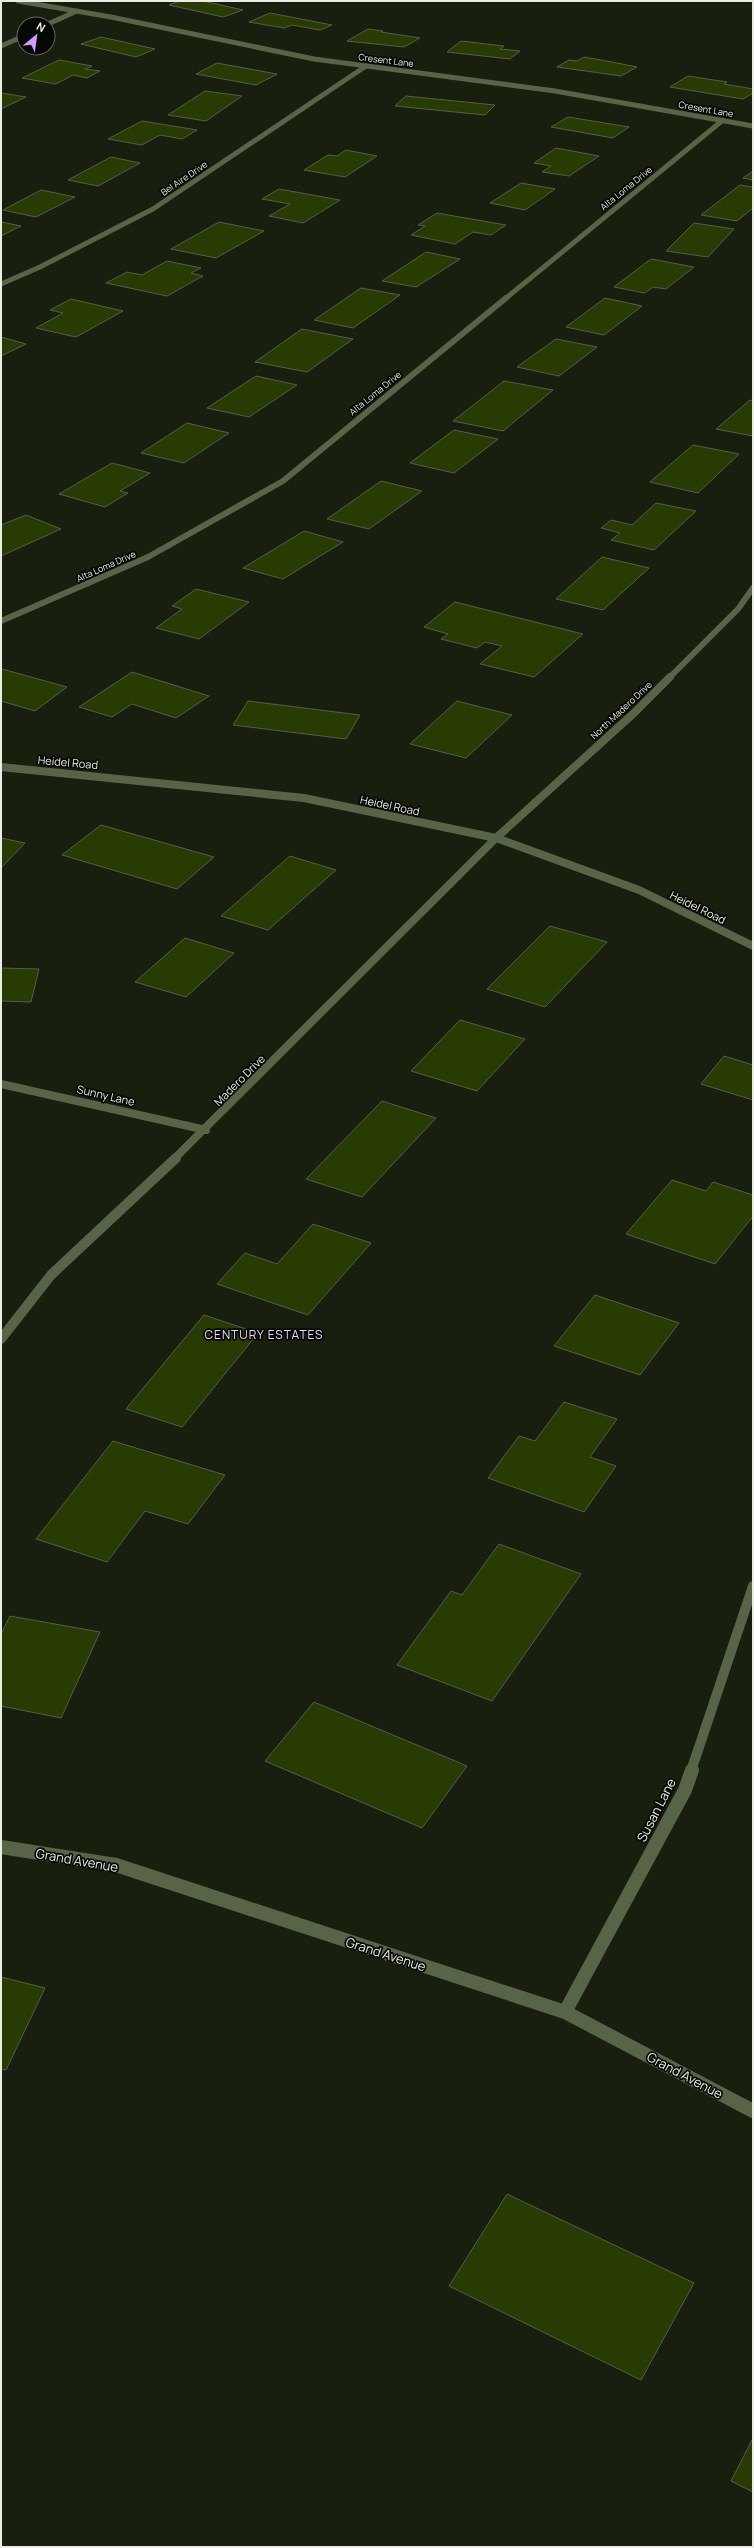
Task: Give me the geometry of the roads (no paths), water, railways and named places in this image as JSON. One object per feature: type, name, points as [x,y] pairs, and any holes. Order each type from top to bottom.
[{"type":"street","name":"Cresent Lane","points":[[18,1],[77,11],[265,50],[366,66],[555,91],[753,126]]},
{"type":"street","points":[[56,20],[77,11]]},
{"type":"street","points":[[1,46],[16,39]]},
{"type":"street","name":"Bel Aire Drive","points":[[1,284],[40,267],[153,209],[366,66]]},
{"type":"street","name":"Alta Loma Drive","points":[[1,621],[148,557],[283,481],[723,120]]},
{"type":"street","name":"North Madero Drive","points":[[496,838],[634,713],[738,609],[753,588]]},
{"type":"street","name":"Heidel Road","points":[[1,767],[304,798],[496,838],[639,890],[753,946]]},
{"type":"street","name":"Madero Drive","points":[[1,1339],[51,1275],[206,1130],[496,838]]},
{"type":"street","name":"Sunny Lane","points":[[1,1084],[206,1130]]},
{"type":"street","name":"Susan Lane","points":[[564,2012],[685,1790],[753,1586]]},
{"type":"street","name":"Grand Avenue","points":[[1,1847],[116,1865],[564,2012],[753,2111]]},
{"type":"district","name":"CENTURY ESTATES","points":[[264,1334]]}]
